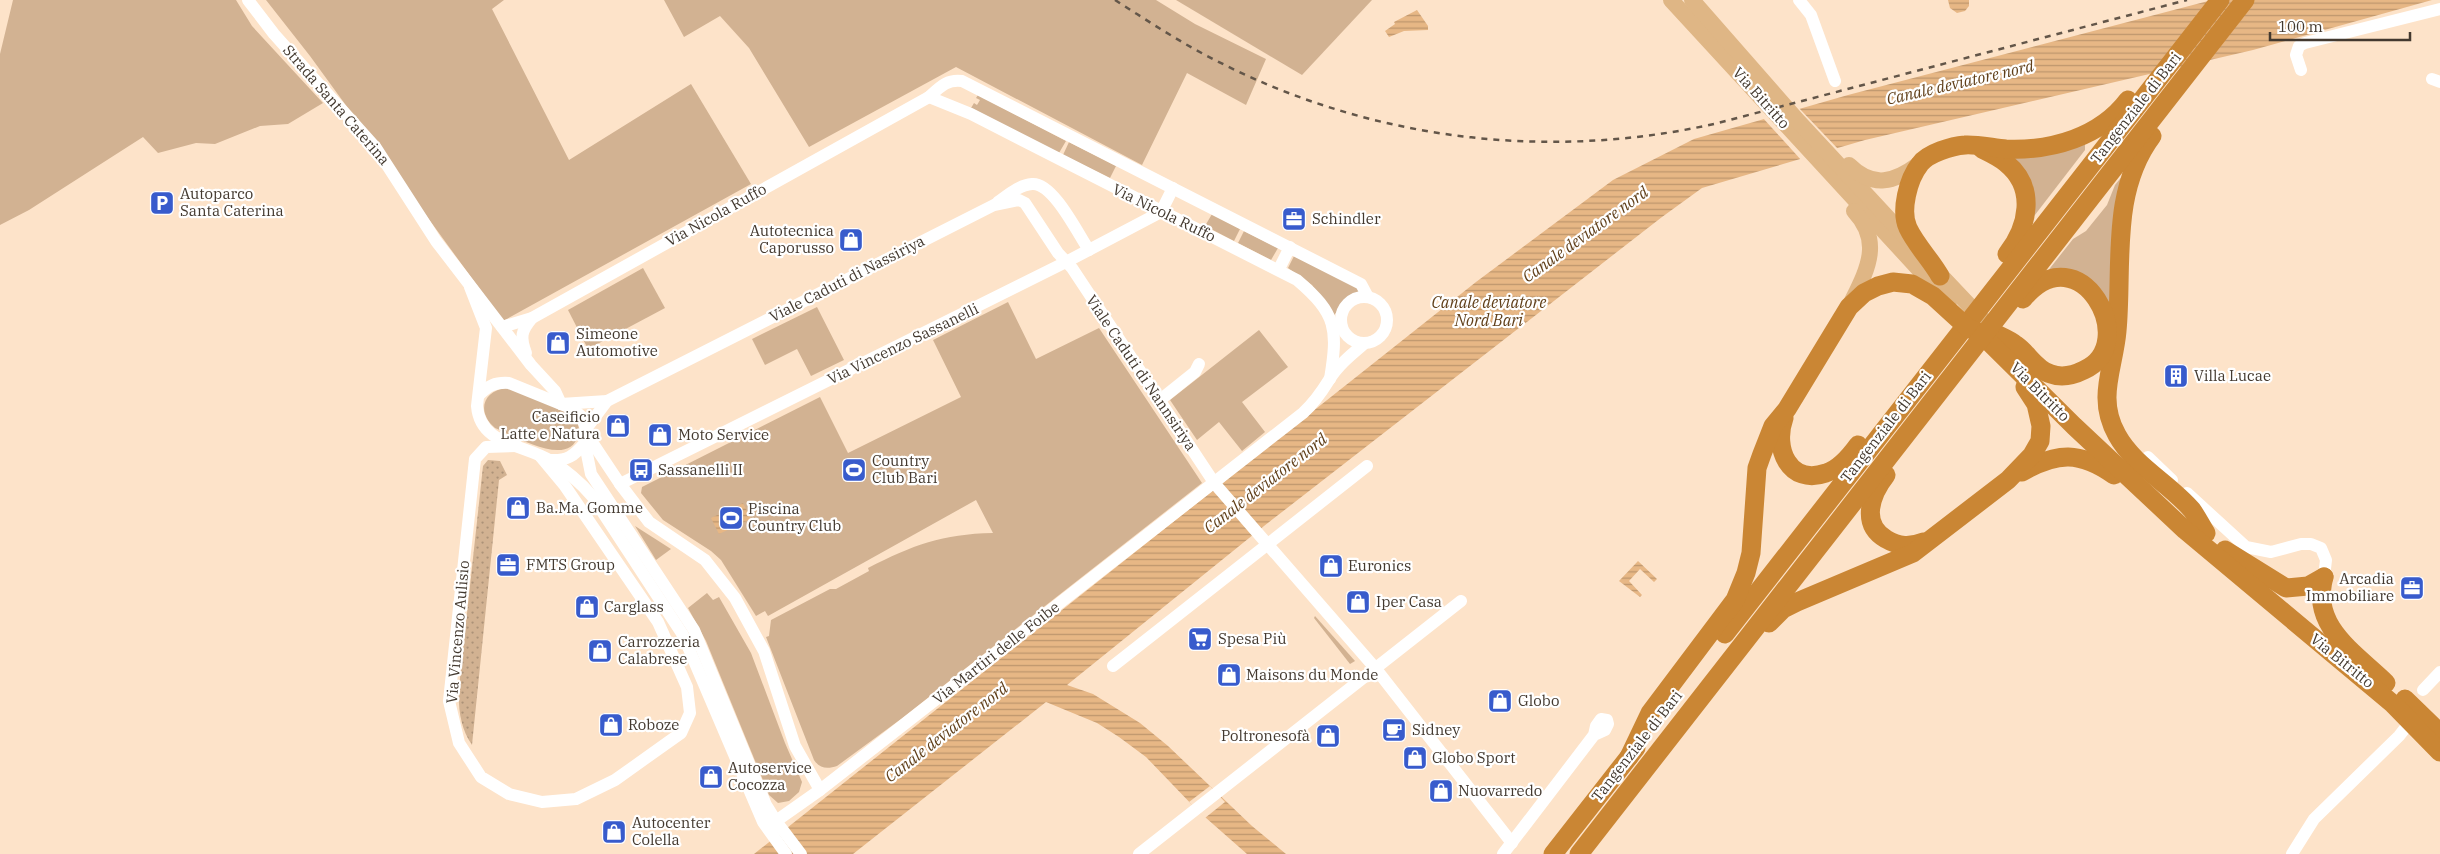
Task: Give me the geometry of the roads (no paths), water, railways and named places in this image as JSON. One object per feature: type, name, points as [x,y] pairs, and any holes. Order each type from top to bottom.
[{"type":"highway","name":"Tangenziale di Bari","points":[[1579,854],[1944,385],[1990,333],[2244,0]]},
{"type":"highway","points":[[1940,276],[1908,228],[1904,210],[1906,196],[1920,164],[1944,150],[1966,144],[1979,147],[2024,149],[2076,139],[2104,124],[2122,109],[2152,79],[2179,35],[2215,6]]},
{"type":"highway","name":"Tangenziale di Bari","points":[[1553,854],[1987,297],[2152,79]]},
{"type":"highway","points":[[2181,81],[2167,116],[2140,151],[2126,196],[2120,250],[2118,331],[2108,377],[2107,402],[2116,434],[2126,449],[2192,510],[2206,533]]},
{"type":"highway","points":[[1979,147],[2006,163],[2015,174],[2024,192],[2026,211],[2024,225],[2017,240],[1995,270],[1987,297]]},
{"type":"highway","points":[[1629,757],[1650,713],[1735,600],[1746,573],[1751,553],[1757,468],[1773,426],[1787,409],[1849,306],[1864,293],[1878,286],[1893,282],[1912,284],[1946,296],[1968,328],[1990,333],[2016,345],[2040,368],[2050,374],[2062,376],[2074,375],[2088,369],[2100,359],[2107,329],[2106,317],[2094,293],[2077,282],[2059,277],[2044,280],[2034,286],[2011,314],[1990,333]]},
{"type":"highway","points":[[1990,333],[2000,364],[2025,387],[2036,404],[2041,426],[2040,441],[2032,455],[2008,480]]},
{"type":"highway","name":"Via Bitritto","points":[[1990,333],[2074,426],[2393,704],[2440,752]]},
{"type":"highway","points":[[1787,409],[1779,440],[1782,454],[1789,465],[1800,472],[1811,475],[1826,473],[1839,466],[1850,456],[1932,350],[1956,336]]},
{"type":"highway","name":"Via Bitritto","points":[[2008,354],[2206,533],[2219,552],[2386,683],[2440,733]]},
{"type":"highway","points":[[1932,538],[1911,546],[1890,542],[1874,529],[1870,512],[1879,484],[1932,416],[1944,385]]},
{"type":"highway","points":[[1718,673],[1749,649],[1783,609],[1913,553],[2008,480],[2043,460],[2070,456],[2087,459],[2115,475],[2172,529],[2286,588],[2308,586],[2324,577]]},
{"type":"highway","points":[[2324,577],[2319,592],[2320,606],[2327,624],[2386,683]]},
{"type":"main road","name":"Via Bitritto","points":[[1671,0],[1742,68],[1881,220],[1946,296]]},
{"type":"main road","name":"Via Bitritto","points":[[1692,0],[1742,68]]},
{"type":"main road","points":[[1742,68],[1767,77],[1856,172],[1867,179],[1891,180],[1904,175],[1920,164]]},
{"type":"main road","points":[[1742,68],[1748,93],[1866,226],[1871,248],[1870,260],[1849,306]]},
{"type":"main road","name":"Via Bitritto","points":[[1881,220],[1940,276],[1946,296]]},
{"type":"street","name":"Strada Santa Caterina","points":[[248,0],[274,34],[376,148],[436,241],[470,288],[555,391],[561,404]]},
{"type":"street","points":[[1799,0],[1811,15],[1835,81]]},
{"type":"street","points":[[2301,70],[2296,55],[2299,46],[2305,43],[2440,9]]},
{"type":"street","name":"Via Nicola Ruffo","points":[[502,328],[532,318],[929,97],[944,83],[954,80],[962,81],[1361,284],[1368,298]]},
{"type":"street","name":"Via Nicola Ruffo","points":[[929,97],[970,114],[1160,212],[1279,269],[1297,280],[1320,300],[1338,331]]},
{"type":"street","points":[[994,206],[1014,190],[1031,184],[1045,187],[1056,200],[1089,250]]},
{"type":"street","points":[[1160,212],[1173,188]]},
{"type":"street","name":"Viale Caduti di Nassiriya","points":[[606,401],[994,206],[1019,200],[1025,203],[1066,262]]},
{"type":"street","name":"Via Vincenzo Sassanelli","points":[[620,484],[1066,262],[1160,212]]},
{"type":"street","points":[[1279,269],[1290,247]]},
{"type":"street","name":"Viale Caduti di Nannsiriya","points":[[1066,262],[1215,484]]},
{"type":"street","name":"Strada Santa Caterina","points":[[470,288],[486,328],[478,418],[484,429],[494,436],[545,458],[579,480],[592,496],[683,635],[763,822],[776,828],[801,854]]},
{"type":"street","points":[[1330,379],[1338,331],[1347,305],[1353,300],[1368,298],[1380,304],[1387,318],[1383,332],[1378,338],[1365,343],[1350,338],[1338,331]]},
{"type":"street","points":[[532,318],[524,326],[520,337],[532,365]]},
{"type":"street","name":"Via Martiri delle Foibe","points":[[776,828],[820,790],[1303,414],[1316,401],[1330,379],[1347,358],[1365,343]]},
{"type":"street","points":[[1160,400],[1195,372],[1199,364]]},
{"type":"street","name":"Strada Santa Caterina","points":[[479,395],[487,387],[498,382],[508,383],[573,409],[582,417],[591,474],[694,630],[786,854]]},
{"type":"street","points":[[561,404],[606,401]]},
{"type":"street","points":[[545,458],[564,461],[576,455],[606,401]]},
{"type":"street","name":"Strada Santa Caterina","points":[[586,435],[649,522],[705,560],[735,598],[764,651],[795,746],[820,790]]},
{"type":"street","name":"Via Vincenzo Aulisio","points":[[517,446],[486,447],[475,459],[449,701],[459,743],[482,777],[509,794],[542,802],[576,799],[615,780],[681,733],[690,713],[687,687],[658,622],[545,458]]},
{"type":"street","points":[[2148,457],[2246,547],[2271,552],[2301,544],[2311,544],[2321,548],[2326,560],[2324,577]]},
{"type":"street","points":[[1113,666],[1263,540],[1367,466]]},
{"type":"street","points":[[1215,484],[1376,669],[1512,843]]},
{"type":"street","points":[[1139,854],[1218,794],[1461,601]]},
{"type":"street","points":[[2423,690],[2440,672]]},
{"type":"street","points":[[2292,854],[2314,819],[2399,736],[2410,722]]},
{"type":"street","points":[[1503,854],[1594,735]]},
{"type":"water","points":[[1948,0],[1969,0],[1969,6],[1965,11],[1957,13],[1950,8]]},
{"type":"water","name":"Canale deviatore Nord Bari","points":[[2212,0],[2432,0],[2253,50],[1865,140],[1702,188],[1264,526],[1067,685],[1093,694],[1140,723],[1168,746],[1252,826],[1286,854],[1247,854],[1197,810],[1146,757],[1097,723],[1046,702],[853,854],[754,854],[1476,282],[1613,180],[1694,139],[1848,95]]},
{"type":"water","points":[[1417,10],[1428,26],[1428,30],[1404,31],[1389,37],[1385,31],[1395,24],[1394,22]]},
{"type":"water","name":"Piscina Country Club","points":[[743,503],[751,519],[719,534],[711,518]]},
{"type":"water","points":[[1638,561],[1657,579],[1654,582],[1640,569],[1629,581],[1642,595],[1640,597],[1619,581]]},
{"type":"railway","points":[[1115,0],[1177,39],[1215,60],[1274,87],[1335,109],[1397,125],[1461,136],[1525,141],[1589,141],[1654,135],[1718,123],[2187,0]]},
{"type":"place","name":"Autoparco Santa Caterina","points":[[162,203]]},
{"type":"place","name":"Schindler","points":[[1294,219]]},
{"type":"place","name":"Autotecnica Caporusso","points":[[851,240]]},
{"type":"place","name":"Simeone Automotive","points":[[558,343]]},
{"type":"place","name":"Villa Lucae","points":[[2176,376]]},
{"type":"place","name":"Caseificio Latte e Natura","points":[[618,426]]},
{"type":"place","name":"Moto Service","points":[[660,435]]},
{"type":"place","name":"Sassanelli II","points":[[641,470]]},
{"type":"place","name":"Country Club Bari","points":[[854,470]]},
{"type":"place","name":"Ba.Ma. Gomme","points":[[518,508]]},
{"type":"place","name":"Piscina Country Club","points":[[731,518]]},
{"type":"place","name":"FMTS Group","points":[[508,565]]},
{"type":"place","name":"Euronics","points":[[1331,566]]},
{"type":"place","name":"Arcadia Immobiliare","points":[[2412,588]]},
{"type":"place","name":"Iper Casa","points":[[1358,602]]},
{"type":"place","name":"Carglass","points":[[587,607]]},
{"type":"place","name":"Spesa Più","points":[[1200,639]]},
{"type":"place","name":"Carrozzeria Calabrese","points":[[600,651]]},
{"type":"place","name":"Maisons du Monde","points":[[1229,675]]},
{"type":"place","name":"Globo","points":[[1500,701]]},
{"type":"place","name":"Roboze","points":[[611,725]]},
{"type":"place","name":"Sidney","points":[[1394,730]]},
{"type":"place","name":"Poltronesofà","points":[[1328,736]]},
{"type":"place","name":"Globo Sport","points":[[1415,758]]},
{"type":"place","name":"Autoservice Cocozza","points":[[711,777]]},
{"type":"place","name":"Nuovarredo","points":[[1441,791]]},
{"type":"place","name":"Autocenter Colella","points":[[614,832]]},
{"type":"water label","name":"Canale deviatore nord","points":[[1960,82]]},
{"type":"water label","name":"Canale deviatore nord","points":[[1585,234]]},
{"type":"water label","name":"Canale deviatore nord","points":[[1265,483]]},
{"type":"water label","name":"Canale deviatore nord","points":[[946,732]]}]
